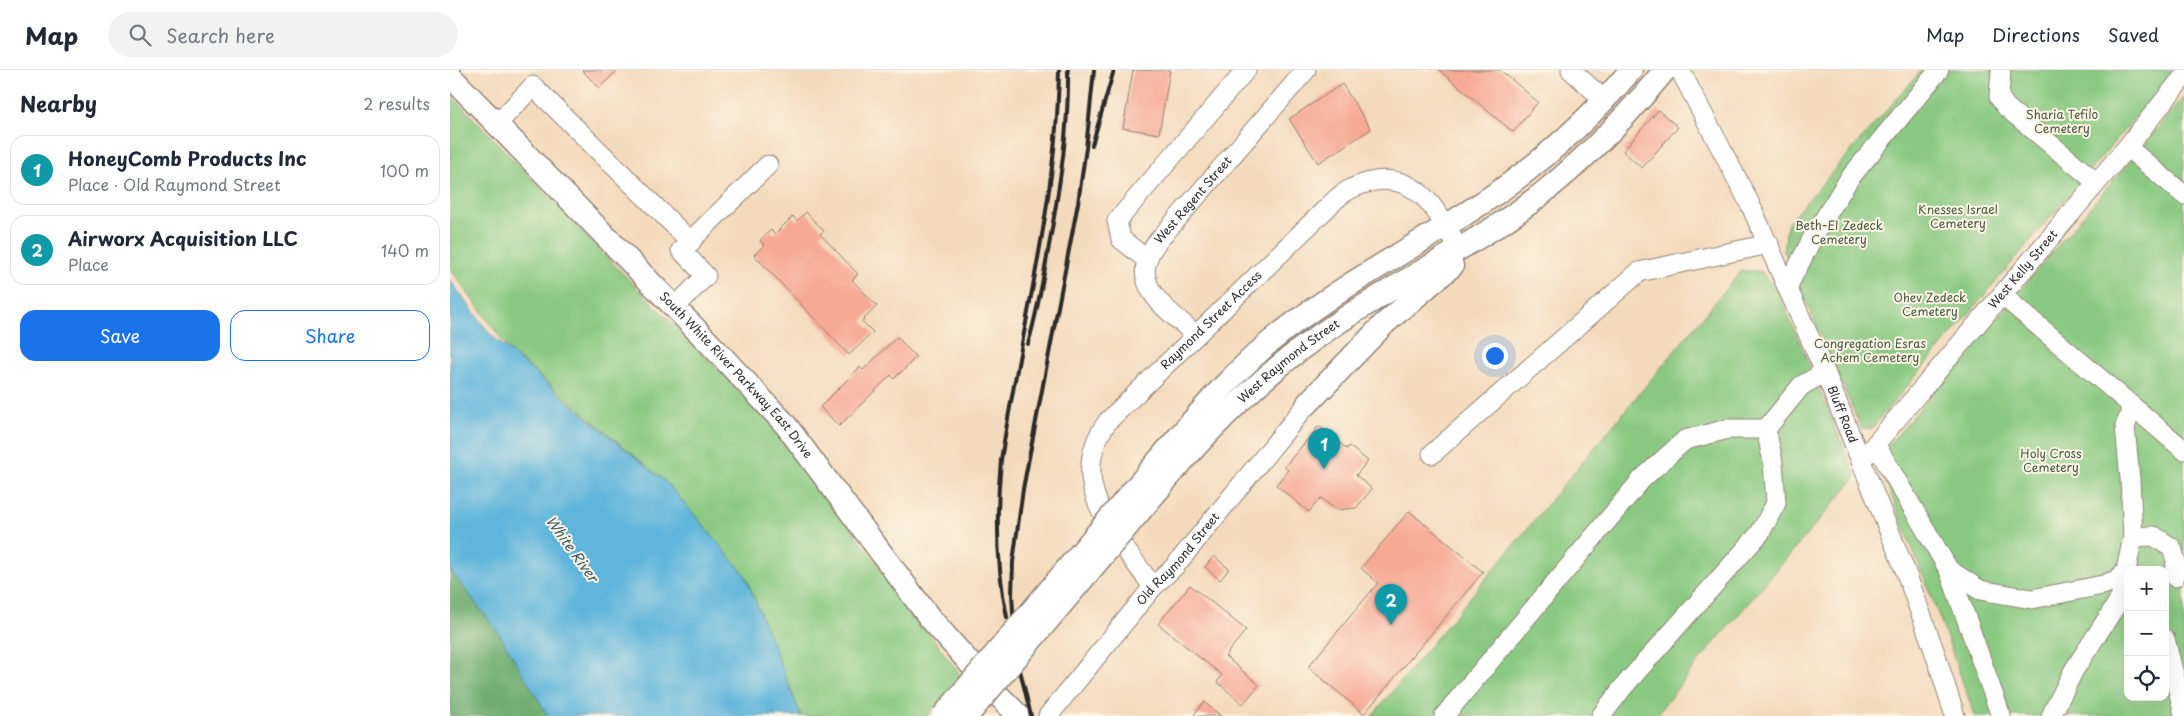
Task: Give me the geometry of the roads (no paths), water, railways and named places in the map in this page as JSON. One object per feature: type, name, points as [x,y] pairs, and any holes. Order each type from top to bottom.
[{"type":"main road","name":"West Raymond Street","points":[[967,716],[1153,482],[1216,394],[1261,350],[1292,324],[1345,288],[1482,204],[1532,167],[1557,146],[1604,100],[1631,70]]},
{"type":"main road","name":"West Raymond Street","points":[[943,716],[1153,482],[1284,363],[1339,323],[1503,221],[1546,190],[1598,145],[1622,121],[1665,70]]},
{"type":"main road","name":"South White River Parkway East Drive","points":[[450,76],[785,424],[919,605],[997,694],[1019,716]]},
{"type":"main road","points":[[1308,403],[1402,308],[1503,221]]},
{"type":"street","points":[[1196,335],[1150,289],[1144,274],[1147,260],[1121,239],[1117,220],[1246,70]]},
{"type":"street","points":[[1571,70],[1604,100]]},
{"type":"street","name":"Bluff Road","points":[[1680,70],[1740,183],[1788,286],[1825,372],[1924,620],[1955,716]]},
{"type":"street","points":[[1788,286],[1849,179],[1939,70]]},
{"type":"street","points":[[2001,70],[1999,97],[2006,107],[2096,182]]},
{"type":"street","points":[[2181,70],[2184,75]]},
{"type":"street","name":"West Regent Street","points":[[1147,260],[1158,240],[1300,72]]},
{"type":"street","name":"West Kelly Street","points":[[1861,460],[1876,445],[2127,147],[2184,75]]},
{"type":"street","points":[[497,124],[533,86],[690,242]]},
{"type":"street","points":[[2127,147],[2184,195]]},
{"type":"street","points":[[675,308],[706,276],[681,250],[768,165]]},
{"type":"street","name":"Raymond Street Access","points":[[1153,587],[1104,517],[1095,498],[1090,472],[1093,450],[1108,421],[1334,201],[1350,189],[1379,180],[1406,183],[1422,195],[1459,249]]},
{"type":"street","points":[[1432,454],[1639,272],[1769,244]]},
{"type":"street","points":[[1779,267],[1801,261]]},
{"type":"street","points":[[2002,295],[2133,411],[2184,450]]},
{"type":"street","points":[[1766,429],[1801,386],[1825,372]]},
{"type":"street","name":"Old Raymond Street","points":[[1048,716],[1153,587],[1175,566],[1308,403]]},
{"type":"street","points":[[2128,566],[2132,537],[2130,479],[2125,426],[2133,411]]},
{"type":"street","points":[[1444,716],[1642,479],[1685,440],[1728,429],[1766,429]]},
{"type":"street","points":[[1601,716],[1624,686],[1760,533],[1776,503],[1773,462],[1766,429]]},
{"type":"street","points":[[1876,445],[1949,570],[2001,716]]},
{"type":"street","points":[[2132,537],[2154,536],[2172,548],[2176,561],[2175,579]]},
{"type":"street","points":[[1949,570],[1980,590],[2032,599],[2103,586],[2116,580],[2124,573]]},
{"type":"street","points":[[2051,716],[2074,670],[2124,597]]},
{"type":"street","points":[[2169,655],[2184,714]]},
{"type":"water","name":"White River","points":[[450,280],[490,334],[669,485],[745,575],[801,716],[548,716],[498,632],[450,570]]},
{"type":"railway","points":[[1007,617],[1003,597],[998,538],[1001,460],[1045,217],[1057,119],[1059,70]]},
{"type":"railway","points":[[1028,344],[1035,318],[1054,219],[1067,113],[1068,70]]},
{"type":"railway","points":[[1031,716],[1019,666],[1014,629],[1013,562],[1023,489],[1078,203],[1094,70]]},
{"type":"railway","points":[[1092,145],[1114,70]]},
{"type":"place","name":"HoneyComb Products Inc","points":[[1324,469]]},
{"type":"place","name":"Airworx Acquisition LLC","points":[[1391,625]]},
{"type":"park label","name":"Sharia Tefilo Cemetery","points":[[2062,122]]},
{"type":"park label","name":"Knesses Israel Cemetery","points":[[1958,217]]},
{"type":"park label","name":"Beth-El Zedeck Cemetery","points":[[1839,233]]},
{"type":"park label","name":"Ohev Zedeck Cemetery","points":[[1930,305]]},
{"type":"park label","name":"Congregation Esras Achem Cemetery","points":[[1870,351]]},
{"type":"park label","name":"Holy Cross Cemetery","points":[[2051,461]]}]
